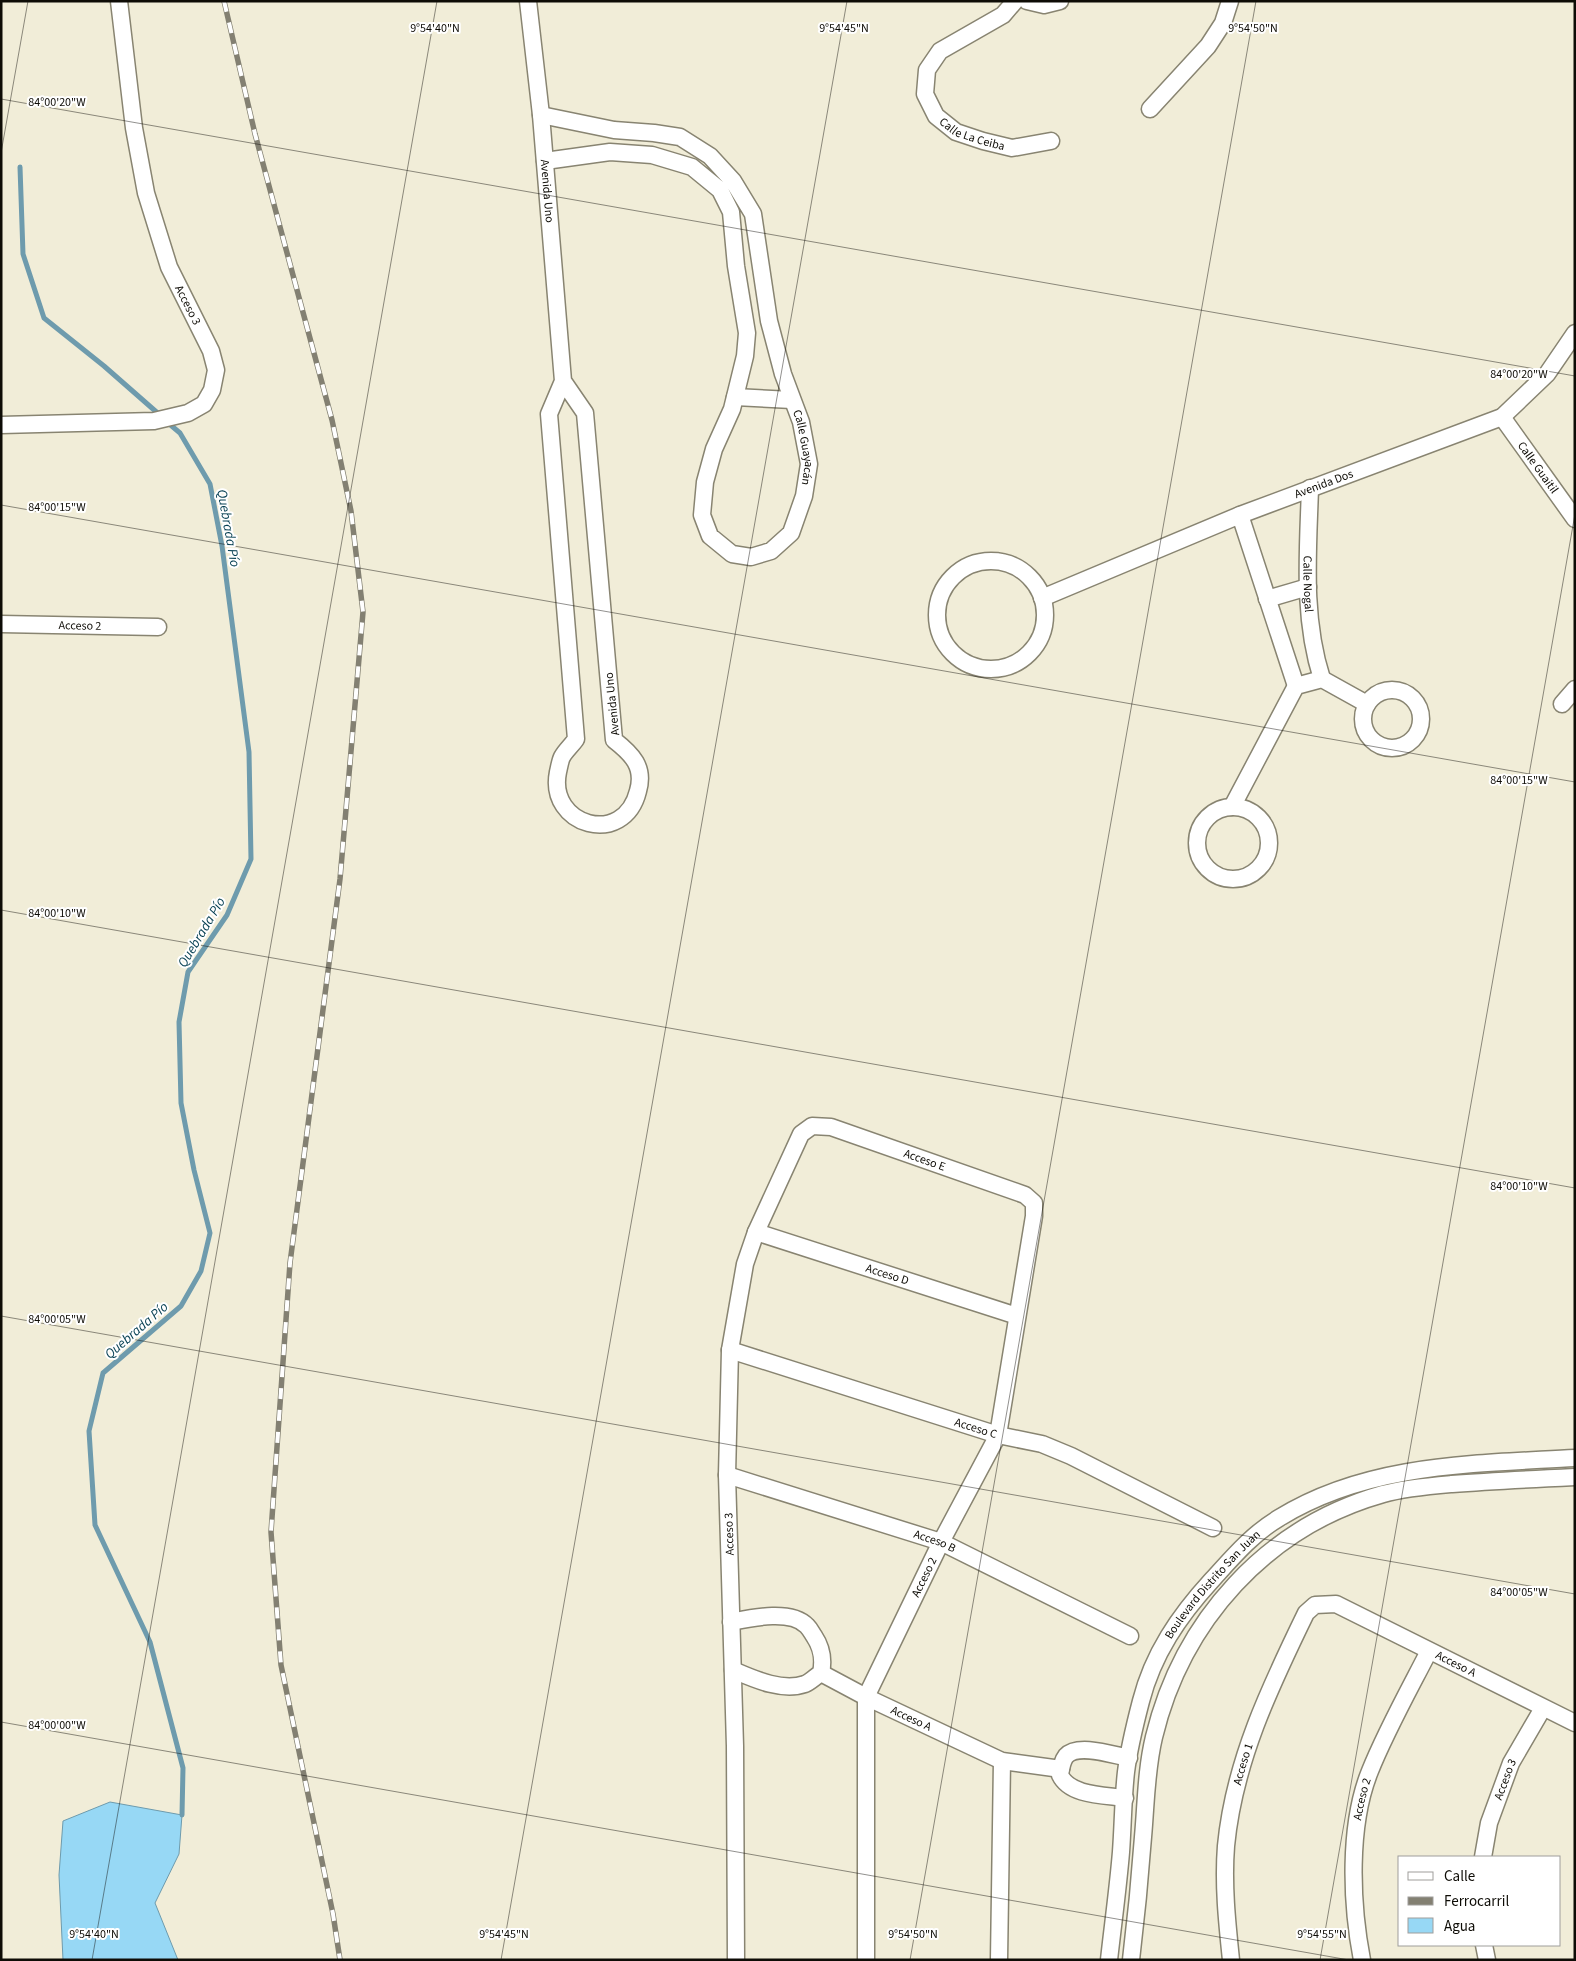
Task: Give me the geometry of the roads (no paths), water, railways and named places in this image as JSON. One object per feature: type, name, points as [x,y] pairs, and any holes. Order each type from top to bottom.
[{"type":"street","name":"Acceso 3","points":[[1,425],[154,421],[188,413],[204,404],[212,390],[216,370],[211,351],[169,267],[146,192],[134,128],[119,1]]},
{"type":"street","name":"Avenida Uno","points":[[528,1],[541,115],[563,381],[549,414],[576,740],[562,757],[557,778],[559,798],[570,813],[582,822],[597,825],[613,822],[627,814],[635,803],[640,785],[639,768],[628,751],[614,740],[585,412],[563,381]]},
{"type":"street","name":"Calle La Ceiba","points":[[1015,1],[1003,15],[940,51],[927,70],[925,94],[936,116],[956,132],[1012,148],[1052,141]]},
{"type":"street","points":[[1027,1],[1044,5],[1060,1]]},
{"type":"street","points":[[1150,110],[1208,46],[1223,23],[1230,1]]},
{"type":"street","name":"Calle Guayacán","points":[[541,115],[614,130],[654,133],[680,138],[710,156],[733,181],[753,214],[769,321],[782,374],[801,422],[808,464],[804,496],[791,533],[771,551],[752,557],[732,554],[710,536],[702,515],[705,482],[714,449],[732,409],[745,356],[747,333],[736,266],[731,212],[720,190],[692,167],[652,155],[610,152],[545,161]]},
{"type":"street","points":[[652,155],[654,133]]},
{"type":"street","points":[[736,266],[761,264]]},
{"type":"street","name":"Avenida Dos","points":[[1042,598],[1240,515],[1502,417],[1547,374],[1575,332]]},
{"type":"street","points":[[735,397],[792,400]]},
{"type":"street","name":"Calle Guaitil","points":[[1502,417],[1575,518]]},
{"type":"street","name":"Calle Nogal","points":[[1310,488],[1308,587],[1314,653],[1322,679]]},
{"type":"street","points":[[1232,806],[1243,808],[1254,814],[1266,828],[1269,838],[1268,851],[1263,862],[1254,872],[1243,878],[1232,879],[1220,877],[1210,871],[1202,862],[1198,850],[1197,837],[1201,826],[1209,816],[1220,809],[1232,806],[1296,686],[1240,515]]},
{"type":"street","points":[[995,561],[1014,565],[1034,581],[1042,598],[1045,617],[1037,643],[1025,657],[1009,666],[986,669],[968,664],[952,653],[942,637],[937,622],[938,604],[946,585],[959,571],[977,562],[995,561]]},
{"type":"street","points":[[1268,599],[1308,587]]},
{"type":"street","name":"Acceso 2","points":[[1,624],[158,627]]},
{"type":"street","points":[[1296,686],[1322,679],[1367,704]]},
{"type":"street","points":[[1562,704],[1575,689]]},
{"type":"street","name":"Acceso 3","points":[[736,1960],[727,1475],[730,1350],[745,1264],[756,1232],[801,1134],[812,1126]]},
{"type":"street","name":"Acceso E","points":[[812,1126],[831,1127],[1025,1195],[1034,1203]]},
{"type":"street","name":"Acceso 2","points":[[866,1960],[866,1697],[941,1542],[998,1435],[1034,1216],[1034,1203]]},
{"type":"street","name":"Acceso D","points":[[756,1232],[1017,1316]]},
{"type":"street","name":"Acceso C","points":[[730,1350],[998,1435],[1042,1444],[1071,1456],[1213,1528]]},
{"type":"street","name":"Boulevard Distrito San Juan","points":[[1109,1960],[1129,1758],[1141,1700],[1153,1664],[1177,1621],[1246,1542],[1278,1518],[1357,1482],[1404,1472],[1475,1464],[1575,1458]]},
{"type":"street","name":"Acceso B","points":[[727,1475],[941,1542],[1130,1636]]},
{"type":"street","name":"Boulevard Distrito San Juan","points":[[1131,1960],[1140,1884],[1147,1774],[1154,1737],[1175,1677],[1199,1630],[1225,1595],[1280,1542],[1346,1507],[1384,1494],[1422,1487],[1575,1477]]},
{"type":"street","name":"Acceso A","points":[[1336,1604],[1575,1723]]},
{"type":"street","name":"Acceso 1","points":[[1232,1960],[1225,1898],[1226,1846],[1233,1797],[1244,1757],[1268,1691],[1306,1612],[1315,1605],[1336,1604]]},
{"type":"street","points":[[731,1622],[757,1617],[790,1618],[806,1625],[819,1643],[824,1660],[821,1673],[805,1684],[787,1686],[753,1679],[732,1670]]},
{"type":"street","name":"Acceso 2","points":[[1362,1960],[1354,1897],[1354,1850],[1360,1808],[1369,1772],[1428,1651]]},
{"type":"street","name":"Acceso A","points":[[821,1673],[866,1697],[1002,1761],[1061,1769]]},
{"type":"street","name":"Acceso 3","points":[[1483,1856],[1489,1823],[1511,1763],[1543,1708]]},
{"type":"street","points":[[1125,1798],[1081,1791],[1064,1782],[1060,1775],[1065,1757],[1081,1749],[1129,1758]]},
{"type":"street","points":[[998,1960],[1002,1761]]},
{"type":"street","points":[[1484,1946],[1487,1960]]},
{"type":"water","points":[[110,1802],[182,1815],[179,1854],[155,1903],[178,1960],[63,1960],[59,1875],[63,1821]]},
{"type":"waterway","name":"Quebrada Pío","points":[[20,167],[23,254],[44,318],[104,366],[161,416]]},
{"type":"waterway","name":"Quebrada Pío","points":[[167,422],[180,433],[210,484],[222,546],[249,752],[251,859],[227,915],[188,972],[179,1022],[181,1103],[194,1170],[210,1233],[201,1271],[181,1306],[103,1373],[89,1431],[95,1525],[150,1642],[183,1768],[182,1815]]},
{"type":"railway","points":[[224,1],[255,134],[332,420],[351,511],[363,612],[340,879],[290,1263],[271,1532],[281,1665],[333,1914],[340,1960]]}]
